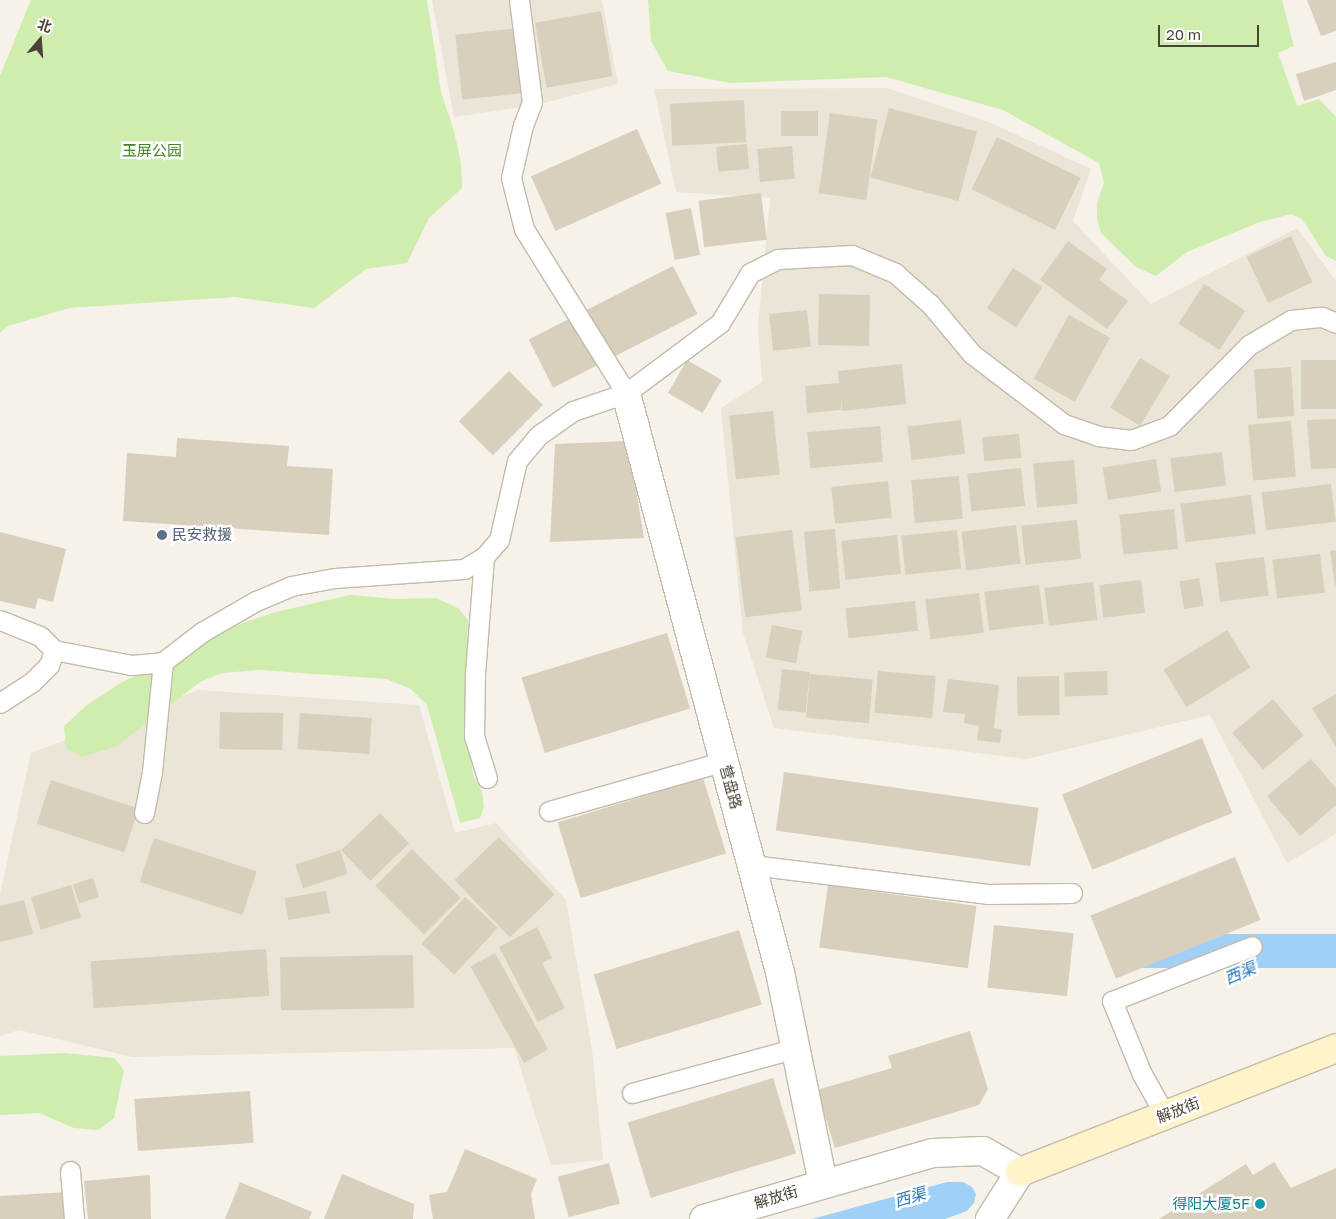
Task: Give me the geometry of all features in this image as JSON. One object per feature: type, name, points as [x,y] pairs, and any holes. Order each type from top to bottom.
[{"type":"street","name":"营盘路","points":[[626,393],[780,972],[823,1183]]},
{"type":"street","name":"解放街","points":[[704,1219],[823,1183],[933,1153],[957,1151],[983,1152],[1020,1172],[1336,1048]]},
{"type":"street","points":[[990,1219],[1020,1172]]},
{"type":"street","points":[[1003,1219],[1020,1172]]},
{"type":"lane","points":[[518,0],[532,102],[523,125],[511,178],[524,229],[626,393]]},
{"type":"lane","points":[[0,620],[40,636],[54,650],[131,665],[147,666],[163,662],[202,632],[256,601],[291,586],[336,578],[464,569],[484,557],[499,540],[518,461],[539,435],[573,411],[626,393],[720,323],[750,273],[778,259],[852,255],[895,273],[931,304],[972,354],[1064,424],[1098,436],[1131,440],[1169,426],[1249,345],[1291,320],[1322,317],[1336,322]]},
{"type":"lane","points":[[484,557],[475,673],[474,736],[487,778]]},
{"type":"lane","points":[[0,703],[32,682],[44,671],[49,665],[54,650]]},
{"type":"lane","points":[[144,813],[152,772],[163,662]]},
{"type":"lane","points":[[548,811],[724,761]]},
{"type":"lane","points":[[752,866],[987,894],[1072,893]]},
{"type":"lane","points":[[1165,1115],[1142,1074],[1112,1002],[1252,946]]},
{"type":"lane","points":[[632,1093],[796,1048]]},
{"type":"lane","points":[[70,1171],[74,1219]]},
{"type":"shaded area","points":[[432,0],[602,0],[618,84],[536,105],[454,117]]},
{"type":"shaded area","points":[[887,88],[989,122],[1091,169],[1073,221],[1151,304],[1297,228],[1336,281],[1336,834],[1287,863],[1210,715],[1026,759],[774,728],[743,633],[721,408],[762,382],[758,327],[770,198],[676,192],[654,89]]},
{"type":"shaded area","points":[[198,690],[419,705],[455,833],[496,823],[566,900],[592,1050],[603,1160],[551,1165],[514,1048],[132,1057],[19,1030],[0,1036],[0,894],[31,753]]},
{"type":"green space","name":"玉屏公园","points":[[31,0],[427,0],[441,92],[454,131],[461,163],[462,188],[429,218],[407,263],[366,269],[314,308],[235,297],[69,308],[8,326],[0,333],[0,76]]},
{"type":"green space","points":[[648,0],[1282,0],[1294,46],[1278,53],[1297,106],[1319,99],[1336,117],[1336,261],[1326,256],[1302,219],[1291,214],[1260,222],[1187,252],[1156,276],[1136,267],[1101,233],[1097,219],[1097,203],[1104,183],[1099,163],[1003,110],[886,77],[731,83],[668,71],[651,41]]},
{"type":"green space","points":[[350,595],[396,599],[436,598],[458,608],[468,620],[465,713],[473,775],[482,792],[484,807],[480,818],[460,823],[427,705],[411,689],[386,679],[260,670],[222,673],[200,682],[117,746],[82,757],[66,748],[64,726],[87,705],[122,682],[176,658],[223,631],[243,623],[276,612]]},
{"type":"green space","points":[[65,1053],[114,1058],[124,1070],[114,1118],[99,1130],[74,1128],[39,1113],[0,1115],[0,1056]]},
{"type":"water","points":[[1121,934],[1336,934],[1336,968],[1121,968]]},
{"type":"water","name":"西渠","points":[[947,1182],[963,1182],[972,1187],[976,1194],[974,1203],[967,1211],[945,1219],[812,1219]]},
{"type":"building","points":[[1307,0],[1336,0],[1336,31],[1321,36]]},
{"type":"building","points":[[601,11],[612,76],[546,88],[535,23]]},
{"type":"building","points":[[520,28],[527,93],[462,99],[455,35]]},
{"type":"building","points":[[1336,62],[1336,90],[1304,101],[1296,74]]},
{"type":"building","points":[[744,100],[746,142],[672,146],[670,104]]},
{"type":"building","points":[[889,108],[977,132],[958,201],[870,178]]},
{"type":"building","points":[[781,111],[818,111],[818,136],[781,136]]},
{"type":"building","points":[[830,113],[878,120],[866,200],[819,193]]},
{"type":"building","points":[[637,129],[661,184],[555,231],[531,176]]},
{"type":"building","points":[[997,137],[1081,178],[1055,230],[972,189]]},
{"type":"building","points":[[747,144],[749,169],[718,172],[716,147]]},
{"type":"building","points":[[792,146],[795,179],[760,182],[757,149]]},
{"type":"building","points":[[761,193],[767,240],[704,247],[698,201]]},
{"type":"building","points":[[691,208],[700,255],[675,260],[665,213]]},
{"type":"building","points":[[1291,236],[1313,282],[1268,303],[1247,257]]},
{"type":"building","points":[[1068,241],[1107,269],[1099,280],[1128,301],[1107,329],[1040,280]]},
{"type":"building","points":[[673,266],[698,314],[553,388],[529,340]]},
{"type":"building","points":[[1013,268],[1042,287],[1016,327],[987,308]]},
{"type":"building","points":[[1204,284],[1245,311],[1219,350],[1178,323]]},
{"type":"building","points":[[819,294],[870,295],[869,346],[818,345]]},
{"type":"building","points":[[807,310],[811,347],[773,351],[769,314]]},
{"type":"building","points":[[1069,315],[1110,338],[1075,402],[1034,379]]},
{"type":"building","points":[[1140,358],[1170,376],[1140,426],[1110,408]]},
{"type":"building","points":[[687,360],[722,380],[703,413],[668,393]]},
{"type":"building","points":[[1301,360],[1336,360],[1336,409],[1301,409]]},
{"type":"building","points":[[902,364],[906,404],[842,411],[841,396],[841,410],[807,413],[805,386],[839,383],[838,371]]},
{"type":"building","points":[[1291,367],[1294,416],[1258,418],[1254,370]]},
{"type":"building","points":[[509,371],[543,405],[493,455],[459,421]]},
{"type":"building","points":[[773,411],[780,475],[736,479],[729,416]]},
{"type":"building","points":[[1336,419],[1336,468],[1311,469],[1307,420]]},
{"type":"building","points":[[961,420],[965,454],[912,460],[907,427]]},
{"type":"building","points":[[1291,421],[1296,477],[1253,481],[1248,425]]},
{"type":"building","points":[[880,426],[883,462],[810,468],[807,432]]},
{"type":"building","points":[[1019,434],[1021,458],[984,461],[982,437]]},
{"type":"building","points":[[177,438],[289,446],[287,466],[333,469],[329,535],[123,521],[127,453],[176,457]]},
{"type":"building","points":[[628,441],[644,538],[550,542],[555,444]]},
{"type":"building","points":[[1222,452],[1226,486],[1175,492],[1170,458]]},
{"type":"building","points":[[1156,459],[1161,492],[1108,500],[1103,467]]},
{"type":"building","points":[[1074,460],[1078,504],[1037,507],[1033,464]]},
{"type":"building","points":[[1021,468],[1025,506],[971,511],[967,474]]},
{"type":"building","points":[[959,476],[963,519],[915,523],[911,480]]},
{"type":"building","points":[[888,481],[892,518],[835,524],[831,487]]},
{"type":"building","points":[[1331,484],[1336,522],[1266,530],[1262,493]]},
{"type":"building","points":[[1251,495],[1256,534],[1185,542],[1181,504]]},
{"type":"building","points":[[1174,509],[1178,549],[1123,555],[1119,515]]},
{"type":"building","points":[[1077,520],[1081,559],[1025,565],[1021,526]]},
{"type":"building","points":[[1016,525],[1021,564],[966,570],[961,532]]},
{"type":"building","points":[[835,529],[840,589],[809,591],[804,532]]},
{"type":"building","points":[[792,530],[802,610],[745,617],[735,537]]},
{"type":"building","points":[[957,530],[961,569],[905,575],[901,536]]},
{"type":"building","points":[[0,532],[66,549],[53,602],[38,598],[35,609],[0,601]]},
{"type":"building","points":[[897,535],[901,574],[845,580],[841,541]]},
{"type":"building","points":[[1336,550],[1336,585],[1335,585],[1330,551]]},
{"type":"building","points":[[1320,554],[1325,593],[1277,599],[1272,560]]},
{"type":"building","points":[[1264,557],[1269,596],[1220,602],[1215,563]]},
{"type":"building","points":[[1199,578],[1204,606],[1184,609],[1179,581]]},
{"type":"building","points":[[1141,580],[1145,613],[1103,618],[1099,585]]},
{"type":"building","points":[[1093,582],[1098,620],[1049,626],[1044,588]]},
{"type":"building","points":[[1039,585],[1044,624],[989,630],[984,592]]},
{"type":"building","points":[[979,593],[984,633],[930,639],[925,600]]},
{"type":"building","points":[[915,601],[918,631],[849,638],[845,608]]},
{"type":"building","points":[[772,625],[802,631],[796,663],[766,657]]},
{"type":"building","points":[[1227,630],[1250,667],[1187,707],[1163,670]]},
{"type":"building","points":[[667,633],[690,709],[545,753],[522,677]]},
{"type":"building","points":[[782,669],[810,672],[806,713],[778,710]]},
{"type":"building","points":[[878,671],[936,676],[932,718],[874,713]]},
{"type":"building","points":[[1107,671],[1108,695],[1065,696],[1064,673]]},
{"type":"building","points":[[810,674],[873,679],[869,723],[806,718]]},
{"type":"building","points":[[1059,676],[1060,715],[1018,716],[1017,677]]},
{"type":"building","points":[[948,679],[999,685],[994,728],[1002,729],[1000,743],[977,740],[979,726],[964,723],[965,714],[943,712]]},
{"type":"building","points":[[1336,694],[1336,747],[1312,708]]},
{"type":"building","points":[[1273,699],[1304,736],[1263,770],[1232,733]]},
{"type":"building","points":[[220,712],[283,713],[282,750],[219,749]]},
{"type":"building","points":[[300,713],[372,718],[369,754],[297,749]]},
{"type":"building","points":[[1202,738],[1232,813],[1092,870],[1062,795]]},
{"type":"building","points":[[1311,759],[1336,788],[1336,805],[1300,836],[1267,796]]},
{"type":"building","points":[[784,772],[1038,808],[1030,866],[776,830]]},
{"type":"building","points":[[703,778],[726,854],[581,898],[558,822]]},
{"type":"building","points":[[51,780],[138,808],[124,852],[37,824]]},
{"type":"building","points":[[380,813],[409,843],[370,881],[341,851]]},
{"type":"building","points":[[499,837],[555,895],[510,938],[454,880]]},
{"type":"building","points":[[154,838],[257,871],[242,915],[140,882]]},
{"type":"building","points":[[412,849],[461,898],[424,935],[375,886]]},
{"type":"building","points":[[340,850],[348,874],[303,888],[295,865]]},
{"type":"building","points":[[1235,857],[1260,920],[1116,978],[1090,915]]},
{"type":"building","points":[[93,878],[99,897],[79,904],[73,884]]},
{"type":"building","points":[[71,885],[81,918],[41,930],[31,897]]},
{"type":"building","points":[[828,885],[977,906],[968,968],[819,947]]},
{"type":"building","points":[[326,891],[330,913],[288,920],[285,898]]},
{"type":"building","points":[[465,897],[498,928],[454,974],[421,944]]},
{"type":"building","points":[[24,900],[33,934],[0,942],[0,906]]},
{"type":"building","points":[[994,925],[1074,933],[1067,996],[987,988]]},
{"type":"building","points":[[537,927],[552,958],[542,963],[565,1008],[538,1022],[499,947]]},
{"type":"building","points":[[739,930],[762,1005],[616,1049],[594,974]]},
{"type":"building","points":[[266,949],[269,996],[94,1008],[90,961]]},
{"type":"building","points":[[495,953],[548,1049],[524,1063],[471,967]]},
{"type":"building","points":[[413,955],[414,1008],[281,1010],[280,957]]},
{"type":"building","points":[[970,1031],[988,1089],[979,1105],[835,1148],[817,1090],[892,1068],[888,1056]]},
{"type":"building","points":[[773,1078],[796,1154],[651,1198],[628,1122]]},
{"type":"building","points":[[250,1091],[254,1143],[138,1151],[134,1099]]},
{"type":"building","points":[[465,1149],[537,1179],[531,1194],[535,1219],[433,1219],[429,1195],[447,1192]]},
{"type":"building","name":"得阳大厦5F","points":[[1274,1162],[1291,1188],[1336,1168],[1336,1219],[1159,1219],[1246,1164],[1253,1175]]},
{"type":"building","points":[[609,1163],[620,1204],[569,1217],[558,1177]]},
{"type":"building","points":[[342,1174],[414,1204],[413,1219],[324,1219]]},
{"type":"building","points":[[150,1175],[151,1219],[88,1219],[84,1181]]},
{"type":"building","points":[[240,1182],[312,1212],[309,1219],[225,1219]]},
{"type":"building","points":[[66,1192],[67,1219],[0,1219],[0,1196]]},
{"type":"place","name":"民安救援","points":[[162,535]]},
{"type":"place","name":"得阳大厦5F","points":[[1260,1204]]}]
